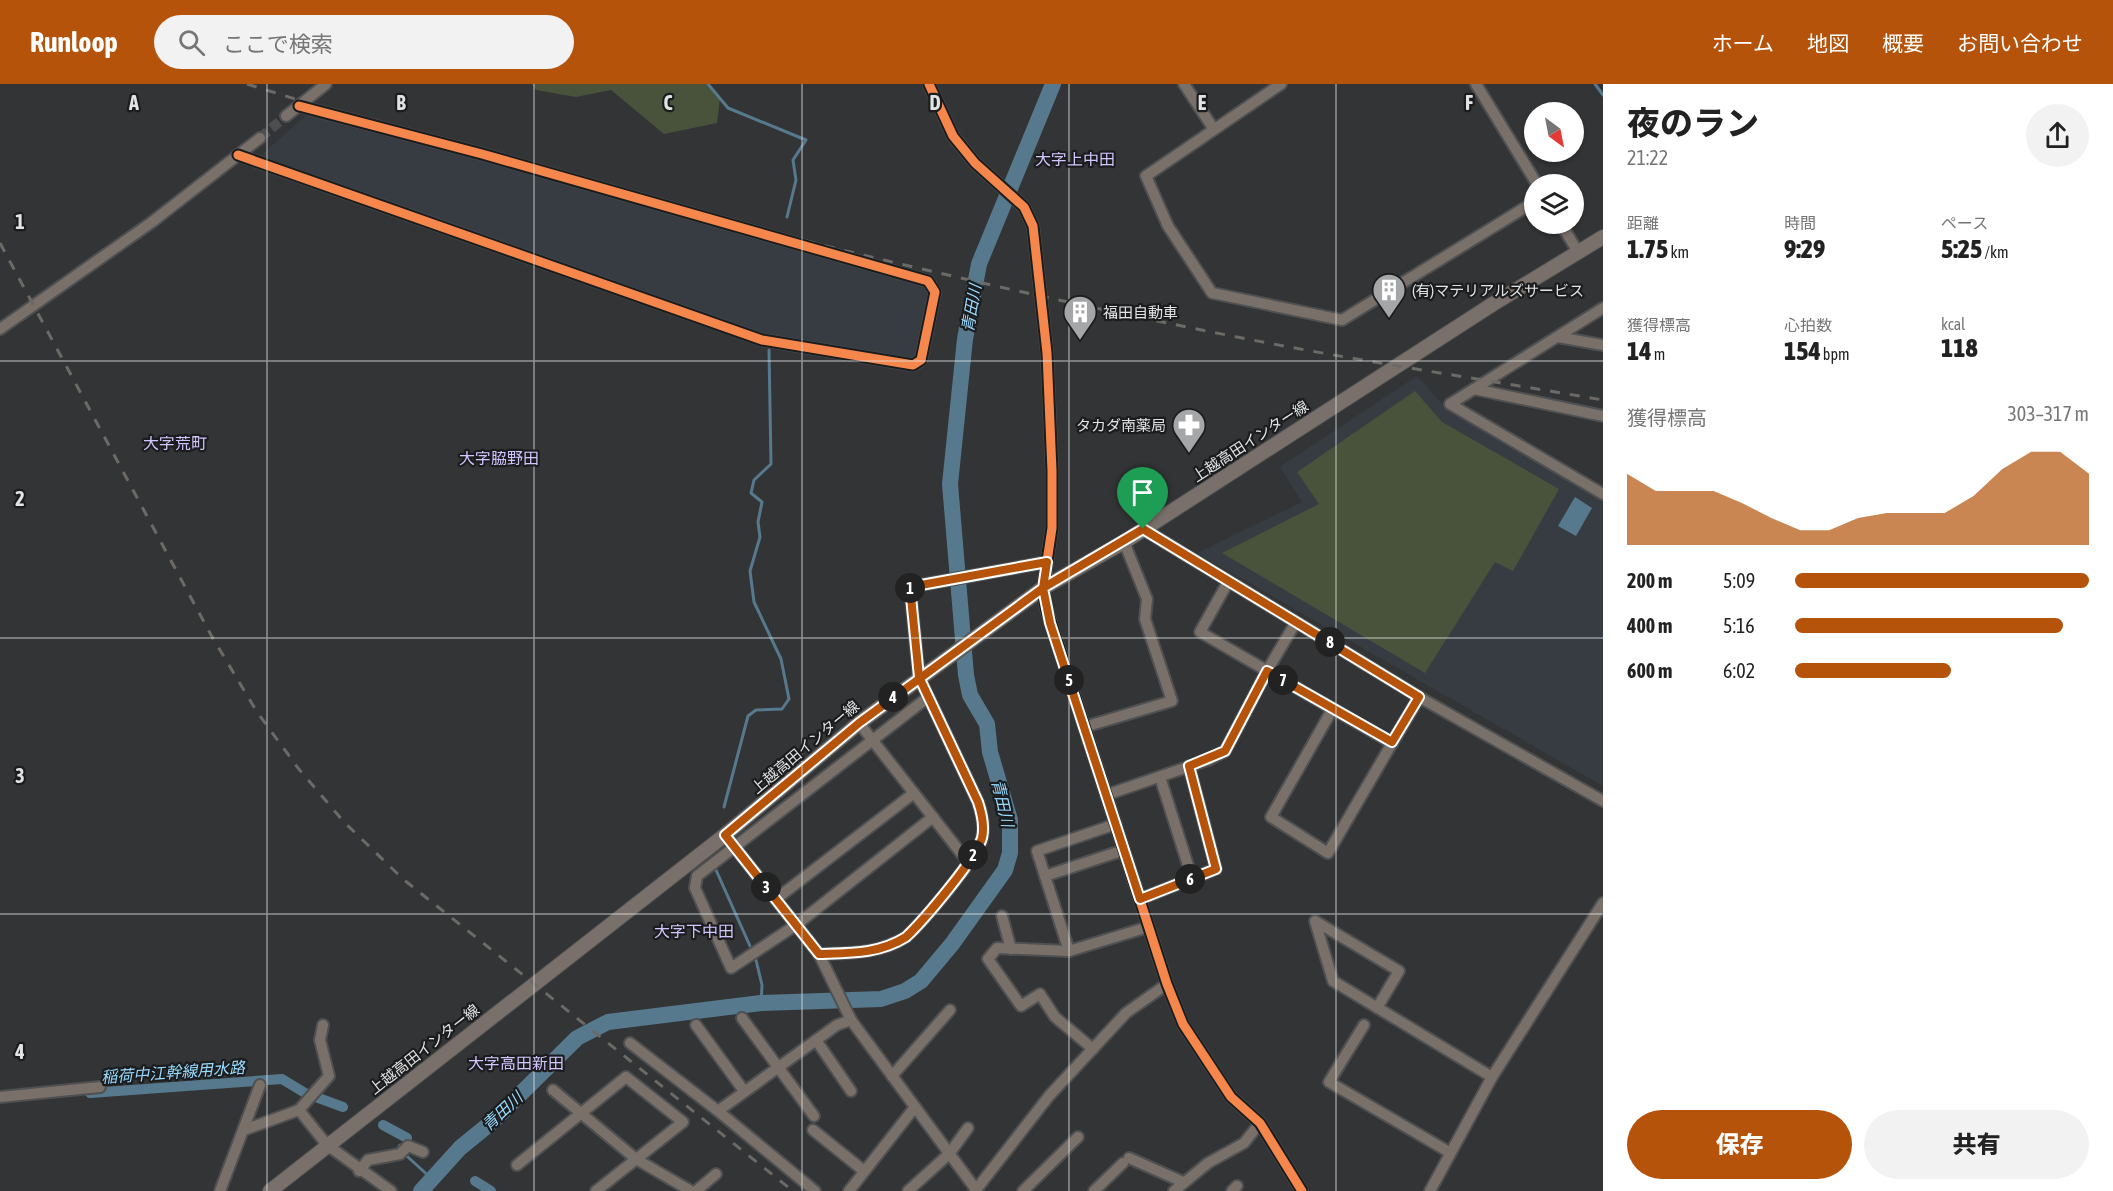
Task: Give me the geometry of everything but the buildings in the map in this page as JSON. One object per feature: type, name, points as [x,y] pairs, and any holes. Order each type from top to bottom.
[{"type":"main road","name":"上越高田インター線","points":[[270,1191],[725,835],[859,723],[992,624],[1043,588],[1124,542],[1603,237]]},
{"type":"street","points":[[286,116],[326,84]]},
{"type":"street","points":[[929,84],[952,136],[975,163],[1013,195],[1031,219],[1039,265],[1052,471],[1052,528],[1043,588],[1050,623],[1167,984],[1183,1024],[1231,1097],[1260,1124],[1302,1191]]},
{"type":"street","points":[[1184,84],[1213,128]]},
{"type":"street","points":[[1281,84],[1213,128],[1146,176],[1168,226],[1212,293],[1342,320],[1524,208]]},
{"type":"street","points":[[1476,84],[1531,174]]},
{"type":"street","points":[[238,155],[762,340],[913,365],[921,360],[935,292],[928,281],[482,154],[299,106]]},
{"type":"street","points":[[0,329],[152,222],[260,138]]},
{"type":"street","points":[[1567,234],[1578,252]]},
{"type":"street","points":[[1603,308],[1450,404],[1603,494]]},
{"type":"street","points":[[1558,337],[1603,345]]},
{"type":"street","points":[[1474,389],[1603,416]]},
{"type":"street","points":[[1143,529],[1419,697],[1603,801]]},
{"type":"street","points":[[1084,727],[1172,701],[1145,619],[1147,599],[1124,542]]},
{"type":"street","points":[[819,954],[874,951],[895,944],[915,928],[968,861],[982,838],[982,815],[919,677],[910,587],[1047,562]]},
{"type":"street","points":[[1228,582],[1200,632],[1332,710],[1392,742]]},
{"type":"street","points":[[1106,795],[1160,777],[1225,751],[1296,621]]},
{"type":"street","points":[[1332,710],[1271,817],[1328,853],[1419,697]]},
{"type":"street","points":[[927,698],[735,849],[697,876],[695,888],[731,968],[796,925],[933,817]]},
{"type":"street","points":[[859,723],[968,861]]},
{"type":"street","points":[[1140,899],[1216,869],[1189,766]]},
{"type":"street","points":[[1160,777],[1192,878]]},
{"type":"street","points":[[776,899],[914,793]]},
{"type":"street","points":[[1069,951],[1037,851],[1116,824]]},
{"type":"street","points":[[725,835],[819,954],[849,1016],[976,1191],[1049,1096],[1126,1013],[1167,984]]},
{"type":"street","points":[[1045,876],[1124,850]]},
{"type":"street","points":[[1430,1191],[1449,1152],[1492,1077],[1603,903]]},
{"type":"street","points":[[1002,916],[1011,948]]},
{"type":"street","points":[[1377,1008],[1399,971],[1315,921],[1333,981],[1377,1008],[1492,1077]]},
{"type":"street","points":[[1093,1049],[1055,1017],[1040,994],[1021,1006],[988,959],[998,948],[1069,951],[1148,927]]},
{"type":"street","points":[[892,1076],[950,1010]]},
{"type":"street","points":[[718,1111],[849,1016]]},
{"type":"street","points":[[742,1018],[814,1116]]},
{"type":"street","points":[[696,1024],[744,1091]]},
{"type":"street","points":[[244,1131],[299,1110],[329,1076],[320,1040],[323,1025]]},
{"type":"street","points":[[1364,1025],[1329,1082],[1449,1152]]},
{"type":"street","points":[[816,1040],[851,1091]]},
{"type":"street","points":[[630,1043],[718,1111],[815,1191]]},
{"type":"street","points":[[517,1165],[626,1077],[682,1122],[596,1191]]},
{"type":"street","points":[[220,1191],[260,1085]]},
{"type":"street","points":[[0,1097],[100,1087]]},
{"type":"street","points":[[553,1090],[636,1159],[694,1191],[716,1174]]},
{"type":"street","points":[[849,1191],[915,1107]]},
{"type":"street","points":[[299,1110],[327,1145],[360,1171],[391,1191]]},
{"type":"street","points":[[1174,1191],[1208,1163],[1244,1143],[1260,1124]]},
{"type":"street","points":[[908,1191],[949,1154],[968,1128]]},
{"type":"street","points":[[813,1130],[864,1171]]},
{"type":"street","points":[[1023,1191],[1078,1137]]},
{"type":"street","points":[[360,1171],[368,1160],[403,1152],[408,1146],[423,1152]]},
{"type":"street","points":[[1094,1191],[1126,1160],[1183,1182]]},
{"type":"shaded area","points":[[310,112],[926,284],[932,292],[918,359],[913,361],[763,337],[261,155]]},
{"type":"shaded area","points":[[1417,376],[1448,410],[1603,500],[1603,786],[1197,553],[1302,502],[1280,467]]},
{"type":"green space","points":[[532,84],[708,84],[720,98],[717,123],[664,134],[611,90],[576,97],[536,90]]},
{"type":"green space","points":[[1415,391],[1442,422],[1559,489],[1513,571],[1495,562],[1425,673],[1222,553],[1319,504],[1297,472]]},
{"type":"water","points":[[1575,497],[1592,508],[1576,536],[1558,526]]},
{"type":"waterway","points":[[708,84],[728,108],[806,140],[793,160],[796,180],[787,217]]},
{"type":"waterway","name":"青田川","points":[[421,1191],[460,1148],[493,1121],[577,1038],[608,1022],[761,1003],[881,999],[905,991],[921,981],[952,944],[1005,870],[1010,853],[1010,820],[990,752],[987,724],[970,695],[966,675],[950,484],[965,339],[979,264],[1053,84]]},
{"type":"waterway","points":[[1595,84],[1603,95]]},
{"type":"waterway","points":[[724,807],[748,716],[756,710],[782,709],[789,699],[781,659],[754,602],[750,571],[760,537],[758,522],[762,502],[751,493],[754,480],[771,464],[769,350]]},
{"type":"waterway","points":[[716,870],[750,946]]},
{"type":"waterway","points":[[755,956],[762,985],[761,1003]]},
{"type":"waterway","name":"稲荷中江幹線用水路","points":[[90,1093],[282,1079],[305,1093],[343,1107]]},
{"type":"waterway","name":"稲荷中江幹線用水路","points":[[383,1125],[407,1138]]},
{"type":"waterway","points":[[400,1145],[398,1148],[432,1179]]},
{"type":"waterway","name":"稲荷中江幹線用水路","points":[[475,1181],[491,1191]]},
{"type":"tunnel","points":[[260,138],[286,116]]},
{"type":"railway","points":[[247,84],[492,157],[862,255],[987,284],[1282,346],[1603,400]]},
{"type":"railway","points":[[0,243],[211,635],[257,712],[298,768],[344,822],[403,879],[793,1191]]},
{"type":"cycle path","points":[[929,84],[953,136],[975,163],[1024,207],[1033,226],[1047,353],[1052,471],[1052,528],[1043,588],[1046,608],[1167,984],[1183,1024],[1231,1097],[1260,1123],[1302,1191]]},
{"type":"cycle path","points":[[238,155],[762,340],[913,365],[921,360],[935,292],[928,281],[482,154],[299,106]]},
{"type":"place","name":"(有)マテリアルズサービス","points":[[1389,319]]},
{"type":"place","name":"福田自動車","points":[[1080,341]]},
{"type":"place","name":"タカダ南薬局","points":[[1189,454]]},
{"type":"district","name":"大字上中田","points":[[1075,159]]},
{"type":"district","name":"大字荒町","points":[[175,443]]},
{"type":"district","name":"大字脇野田","points":[[499,458]]},
{"type":"district","name":"大字下中田","points":[[694,931]]},
{"type":"district","name":"大字高田新田","points":[[516,1063]]},
{"type":"route","points":[[1143,529],[1043,588],[1047,562],[910,587],[919,677],[978,802],[982,815],[982,838],[978,848],[906,937],[895,944],[874,951],[819,954],[725,835],[859,723],[919,677],[1043,588],[1050,623],[1140,899],[1216,869],[1189,766],[1225,751],[1267,671],[1332,710],[1392,742],[1419,697],[1143,529]]}]
